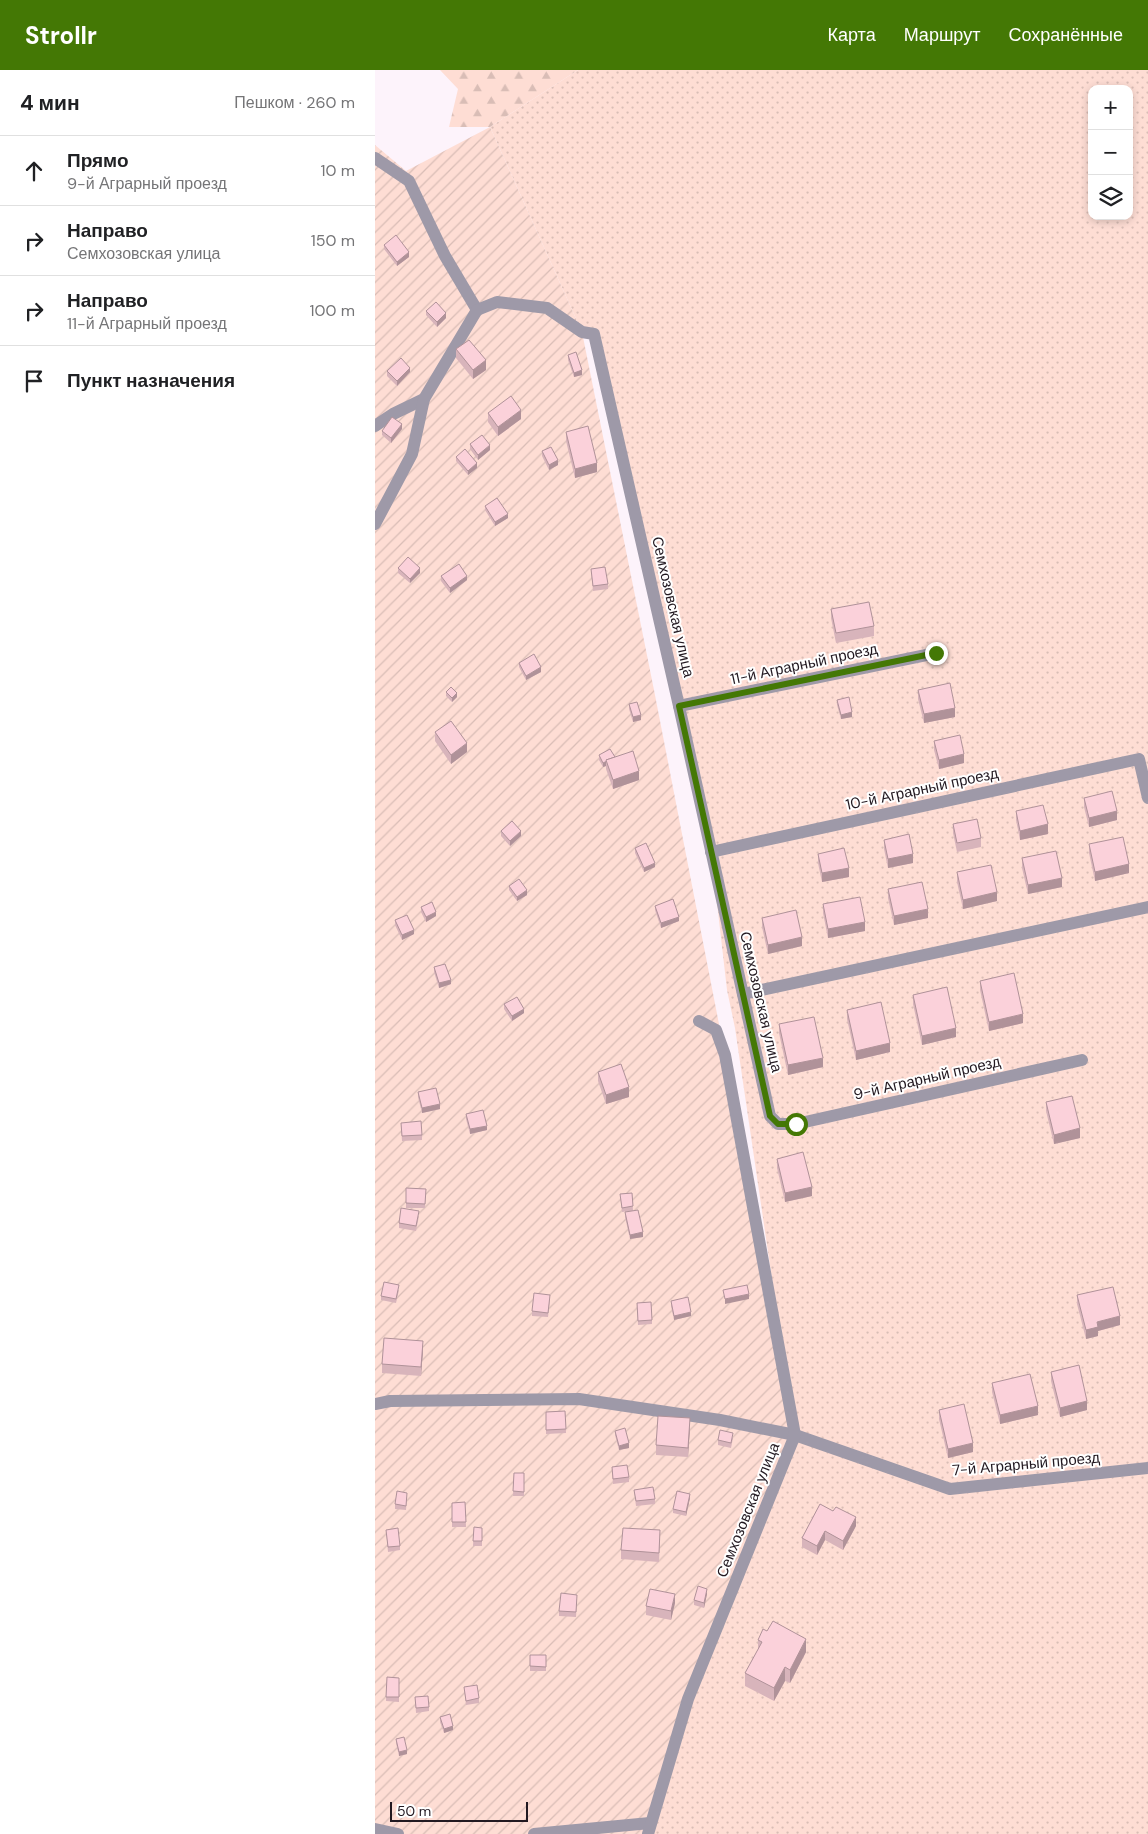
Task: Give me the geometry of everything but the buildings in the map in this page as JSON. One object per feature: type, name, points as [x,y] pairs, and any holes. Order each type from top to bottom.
[{"type":"street","points":[[375,158],[409,181],[445,256],[477,310],[423,399],[412,454],[375,524]]},
{"type":"street","name":"Семхозовская улица","points":[[477,310],[497,302],[547,308],[582,332],[594,334],[770,1116],[778,1124]]},
{"type":"street","points":[[375,426],[393,414],[423,399]]},
{"type":"street","name":"11-й Аграрный проезд","points":[[679,706],[936,653]]},
{"type":"street","name":"10-й Аграрный проезд","points":[[711,852],[1139,759],[1148,798]]},
{"type":"street","points":[[743,994],[1148,907]]},
{"type":"street","name":"Семхозовская улица","points":[[649,1829],[688,1698],[795,1435],[725,1055],[715,1030],[699,1022]]},
{"type":"street","name":"9-й Аграрный проезд","points":[[778,1124],[796,1124],[1082,1060]]},
{"type":"street","name":"7-й Аграрный проезд","points":[[375,1404],[390,1401],[579,1399],[720,1420],[795,1435],[950,1489],[1148,1468]]},
{"type":"street","points":[[534,1834],[649,1829]]},
{"type":"street","points":[[375,1830],[398,1834]]},
{"type":"green space","points":[[440,70],[578,70],[490,127],[449,127],[458,89]]},
{"type":"green space","points":[[578,70],[1148,70],[1148,1834],[648,1834],[688,1699],[795,1435],[735,1028],[727,990],[711,851],[594,335],[582,332],[490,127]]},
{"type":"green space","points":[[490,127],[582,332],[725,1055],[795,1435],[688,1698],[648,1834],[375,1834],[375,145],[406,171]]},
{"type":"route","points":[[796,1124],[778,1124],[770,1116],[679,706],[936,653]]}]
